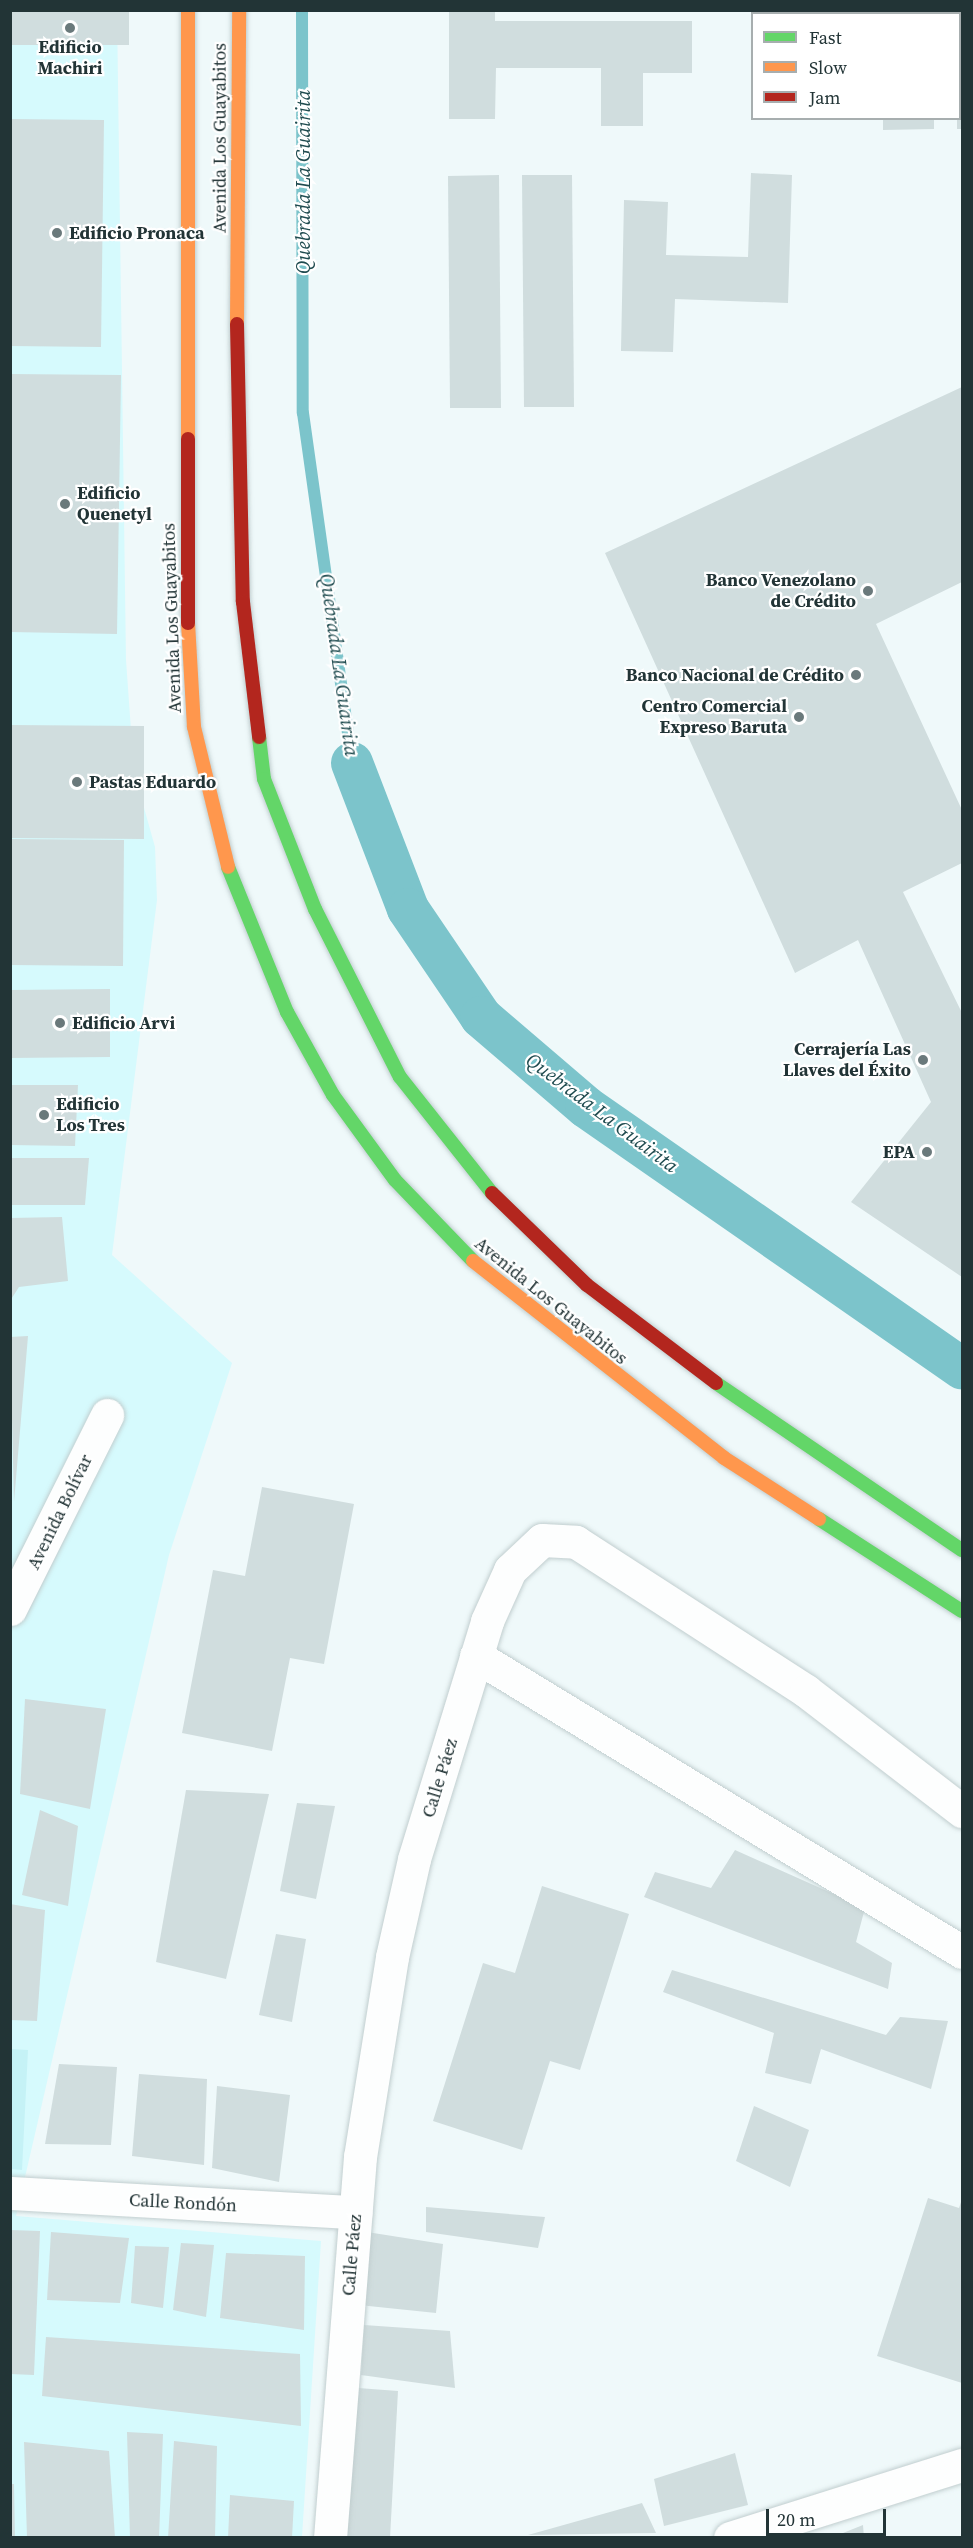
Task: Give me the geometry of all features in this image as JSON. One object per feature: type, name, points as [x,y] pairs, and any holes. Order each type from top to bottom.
[{"type":"main road","name":"Avenida Los Guayabitos","points":[[188,10],[188,656],[194,727],[218,843],[287,1012],[333,1095],[394,1180],[462,1252],[525,1307],[724,1458],[963,1611]]},
{"type":"main road","name":"Avenida Los Guayabitos","points":[[239,10],[236,402],[244,613],[264,779],[315,909],[400,1077],[519,1220],[587,1285],[688,1364],[963,1550]]},
{"type":"street","name":"Avenida Bolívar","points":[[10,1609],[107,1415]]},
{"type":"street","name":"Calle Páez","points":[[330,2538],[355,2212],[392,1957],[414,1859],[476,1656],[510,1570],[542,1540],[576,1542],[806,1691],[963,1811]]},
{"type":"street","points":[[476,1656],[963,1952]]},
{"type":"street","name":"Calle Rondón","points":[[10,2193],[355,2212]]},
{"type":"street","points":[[730,2538],[962,2466]]},
{"type":"shaded area","points":[[117,10],[126,660],[134,772],[155,847],[157,900],[112,1255],[232,1363],[169,1555],[16,2216],[321,2241],[302,2537],[11,2538],[10,11]]},
{"type":"shaded area","points":[[11,2049],[28,2050],[22,2170],[11,2169]]},
{"type":"building","name":"Edificio Machiri","points":[[10,10],[129,10],[129,45],[10,45]]},
{"type":"building","points":[[449,10],[495,10],[495,21],[692,21],[692,73],[643,73],[643,126],[601,126],[601,68],[496,68],[495,119],[449,119]]},
{"type":"building","points":[[882,10],[933,10],[933,12],[882,12]]},
{"type":"building","points":[[957,10],[962,10],[962,129],[957,129],[957,120],[961,120],[961,12]]},
{"type":"building","name":"Edificio Pronaca","points":[[10,119],[104,120],[101,347],[10,346]]},
{"type":"building","points":[[883,120],[934,120],[934,129],[883,130]]},
{"type":"building","points":[[751,173],[792,175],[788,303],[675,299],[673,352],[621,351],[624,200],[668,202],[666,255],[748,257]]},
{"type":"building","points":[[499,175],[501,408],[450,408],[448,176]]},
{"type":"building","points":[[522,175],[572,175],[574,407],[524,407]]},
{"type":"building","name":"Edificio Quenetyl","points":[[10,374],[121,375],[117,634],[10,632]]},
{"type":"building","name":"Centro Comercial Expreso Baruta","points":[[962,387],[962,582],[876,624],[962,810],[962,863],[903,892],[962,1013],[962,1277],[851,1202],[931,1102],[858,940],[795,973],[605,553]]},
{"type":"building","name":"Pastas Eduardo","points":[[10,725],[144,726],[144,839],[10,838]]},
{"type":"building","points":[[10,839],[124,840],[123,966],[10,965]]},
{"type":"building","name":"Edificio Arvi","points":[[110,989],[110,1057],[10,1058],[10,990]]},
{"type":"building","name":"Edificio Los Tres","points":[[10,1085],[78,1085],[75,1146],[10,1145]]},
{"type":"building","points":[[10,1158],[89,1158],[85,1205],[10,1205]]},
{"type":"building","points":[[62,1217],[68,1281],[19,1287],[10,1301],[10,1218]]},
{"type":"building","points":[[28,1336],[14,1502],[10,1337]]},
{"type":"building","points":[[262,1487],[354,1504],[324,1664],[290,1658],[272,1751],[182,1733],[213,1570],[245,1576]]},
{"type":"building","points":[[25,1699],[106,1709],[90,1809],[20,1794]]},
{"type":"building","points":[[186,1790],[269,1794],[226,1979],[156,1962]]},
{"type":"building","points":[[297,1803],[335,1806],[316,1899],[280,1891]]},
{"type":"building","points":[[40,1810],[78,1826],[68,1906],[22,1895]]},
{"type":"building","points":[[735,1850],[865,1908],[856,1942],[892,1963],[888,1989],[644,1897],[655,1872],[711,1888]]},
{"type":"building","points":[[542,1886],[629,1914],[580,2070],[550,2061],[522,2150],[433,2121],[483,1963],[515,1973]]},
{"type":"building","points":[[10,1904],[45,1910],[37,2021],[10,2020]]},
{"type":"building","points":[[276,1934],[306,1939],[292,2022],[259,2015]]},
{"type":"building","points":[[672,1970],[886,2035],[900,2017],[948,2021],[931,2089],[821,2049],[811,2084],[765,2073],[774,2033],[663,1992]]},
{"type":"building","points":[[59,2064],[117,2067],[111,2145],[45,2144]]},
{"type":"building","points":[[139,2074],[207,2079],[204,2165],[132,2156]]},
{"type":"building","points":[[217,2086],[290,2095],[279,2182],[212,2168]]},
{"type":"building","points":[[754,2106],[809,2130],[790,2187],[736,2161]]},
{"type":"building","points":[[928,2198],[959,2208],[962,2199],[962,2383],[877,2356]]},
{"type":"building","points":[[426,2207],[545,2217],[538,2248],[426,2232]]},
{"type":"building","points":[[10,2230],[40,2231],[34,2375],[10,2374]]},
{"type":"building","points":[[51,2232],[129,2238],[120,2303],[47,2300]]},
{"type":"building","points":[[367,2232],[443,2244],[436,2313],[359,2305]]},
{"type":"building","points":[[181,2243],[214,2245],[206,2317],[173,2310]]},
{"type":"building","points":[[135,2246],[169,2247],[163,2308],[131,2303]]},
{"type":"building","points":[[226,2253],[305,2256],[304,2330],[220,2318]]},
{"type":"building","points":[[364,2325],[450,2331],[455,2388],[361,2375]]},
{"type":"building","points":[[46,2337],[300,2354],[301,2426],[42,2396]]},
{"type":"building","points":[[358,2388],[398,2391],[390,2538],[346,2538]]},
{"type":"building","points":[[127,2432],[163,2434],[159,2538],[130,2538]]},
{"type":"building","points":[[174,2441],[217,2446],[215,2538],[168,2538]]},
{"type":"building","points":[[24,2442],[109,2451],[115,2538],[27,2538]]},
{"type":"building","points":[[735,2453],[748,2505],[664,2526],[654,2479]]},
{"type":"building","points":[[10,2484],[14,2484],[15,2538],[10,2538]]},
{"type":"building","points":[[230,2495],[294,2501],[292,2538],[228,2538]]},
{"type":"building","points":[[642,2503],[656,2533],[528,2535]]},
{"type":"building","points":[[863,2525],[864,2538],[833,2538],[833,2537]]},
{"type":"waterway","name":"Quebrada La Guairita","points":[[302,10],[303,413],[352,763]]},
{"type":"waterway","name":"Quebrada La Guairita","points":[[352,763],[408,909],[481,1017],[586,1107],[962,1368]]},
{"type":"traffic: fast","points":[[259,737],[264,779],[315,909],[400,1077],[492,1193]]},
{"type":"traffic: fast","points":[[228,867],[287,1012],[333,1095],[395,1180],[473,1261]]},
{"type":"traffic: fast","points":[[716,1383],[962,1550]]},
{"type":"traffic: fast","points":[[819,1519],[962,1611]]},
{"type":"traffic: slow","points":[[188,10],[188,439]]},
{"type":"traffic: slow","points":[[237,324],[239,10]]},
{"type":"traffic: slow","points":[[188,623],[194,727],[228,867]]},
{"type":"traffic: slow","points":[[473,1261],[724,1458],[819,1519]]},
{"type":"traffic: jam","points":[[237,324],[243,602],[259,737]]},
{"type":"traffic: jam","points":[[188,439],[188,623]]},
{"type":"traffic: jam","points":[[492,1193],[587,1285],[716,1383]]},
{"type":"place","name":"Edificio Machiri","points":[[70,28]]},
{"type":"place","name":"Edificio Pronaca","points":[[57,233]]},
{"type":"place","name":"Edificio Quenetyl","points":[[65,504]]},
{"type":"place","name":"Banco Venezolano de Crédito","points":[[868,591]]},
{"type":"place","name":"Banco Nacional de Crédito","points":[[856,675]]},
{"type":"place","name":"Centro Comercial Expreso Baruta","points":[[799,717]]},
{"type":"place","name":"Pastas Eduardo","points":[[77,782]]},
{"type":"place","name":"Edificio Arvi","points":[[60,1023]]},
{"type":"place","name":"Cerrajería Las Llaves del Éxito","points":[[923,1060]]},
{"type":"place","name":"Edificio Los Tres","points":[[44,1115]]},
{"type":"place","name":"EPA","points":[[927,1152]]}]
